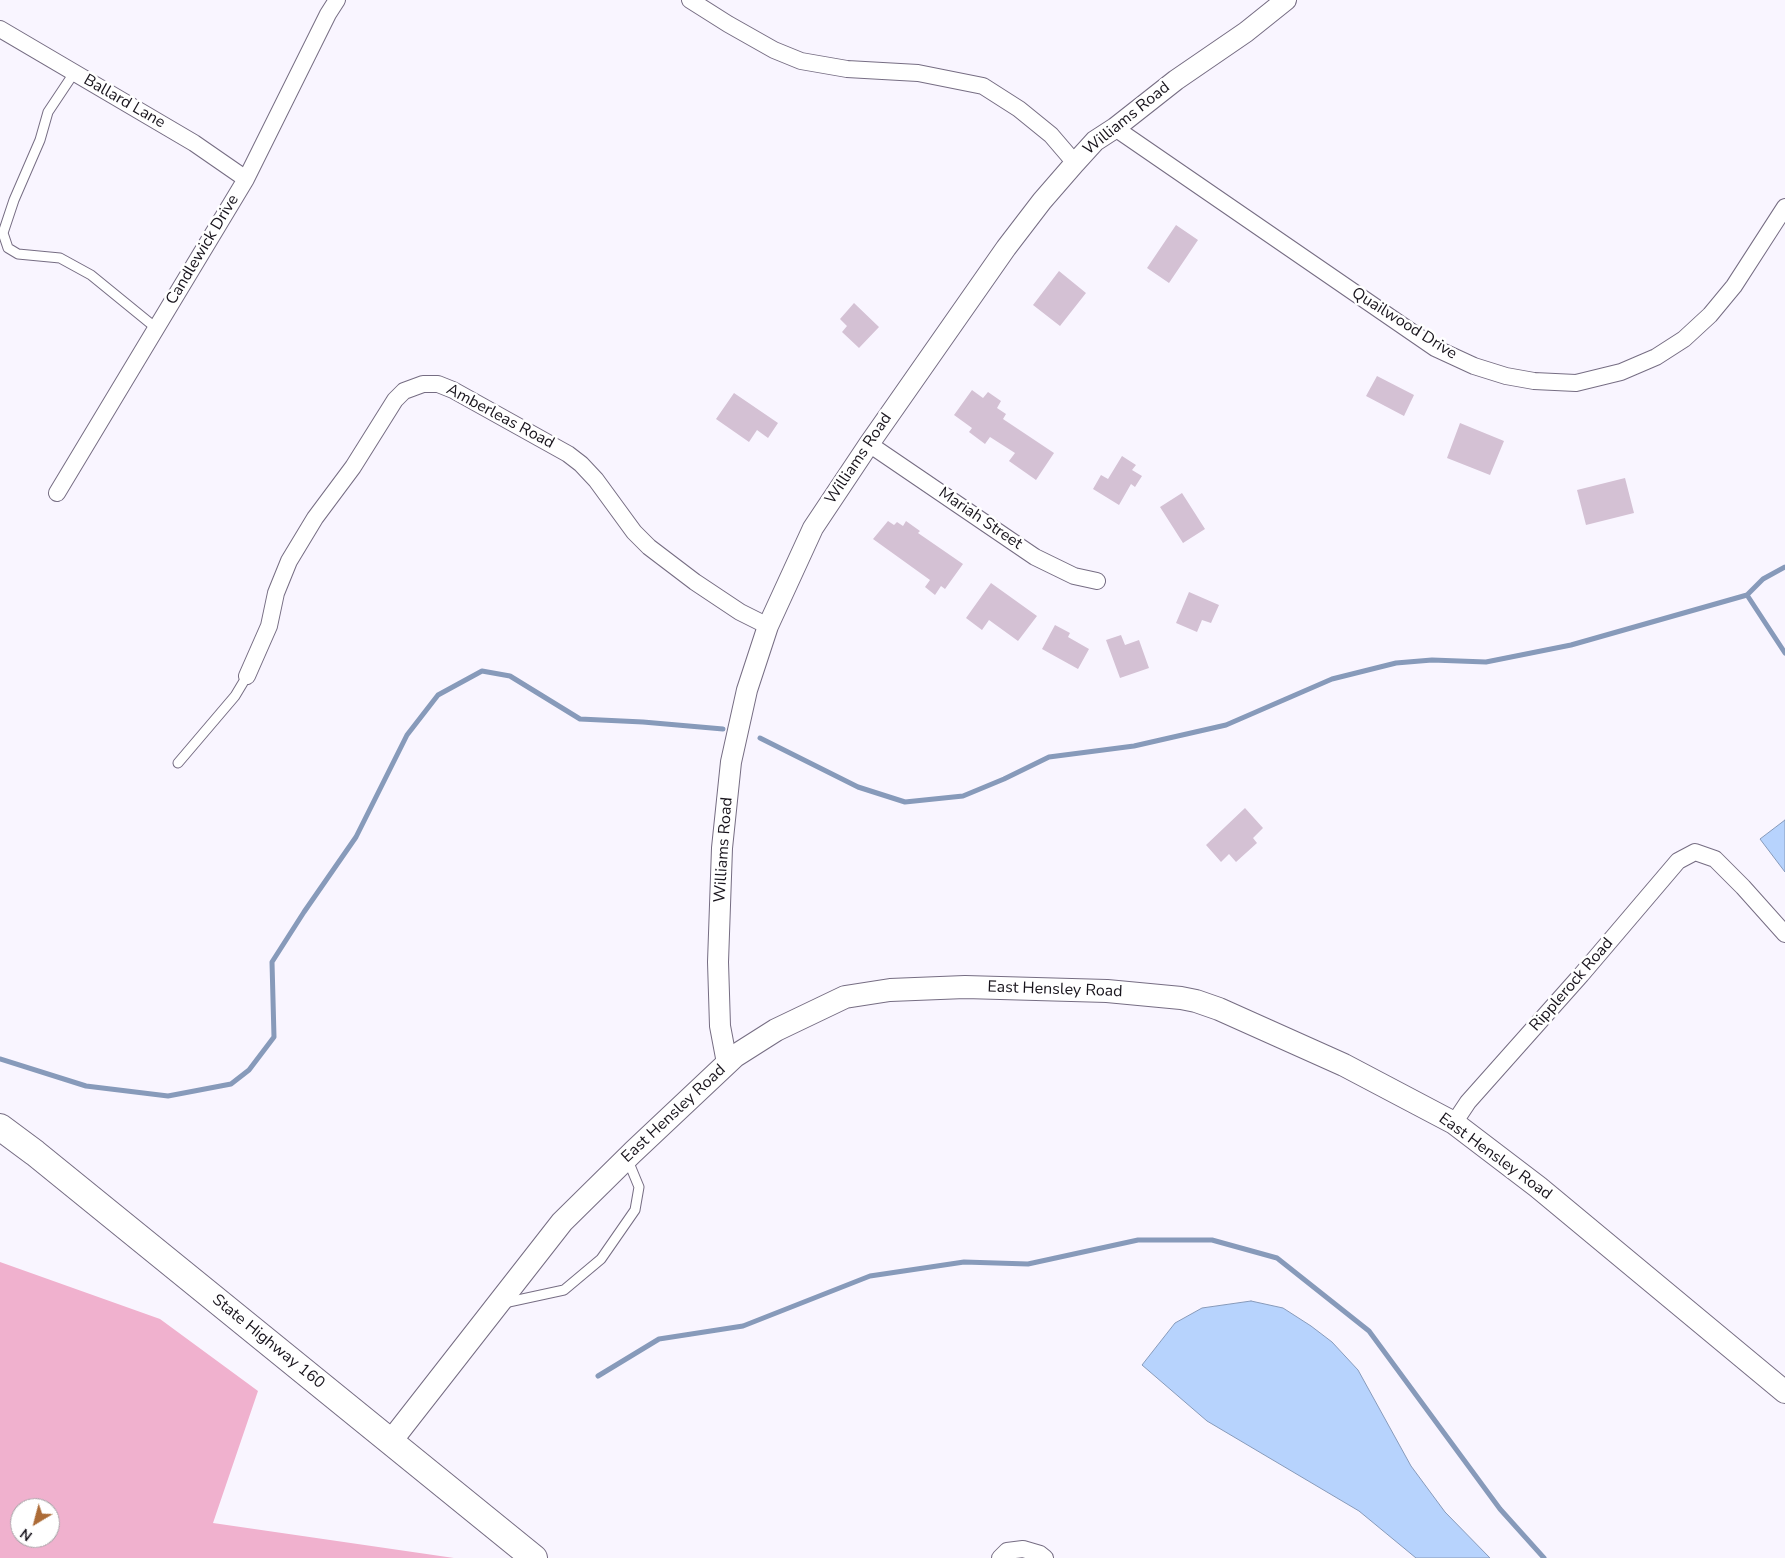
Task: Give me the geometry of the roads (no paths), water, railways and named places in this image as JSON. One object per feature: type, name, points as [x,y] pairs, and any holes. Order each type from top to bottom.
[{"type":"main road","name":"East Hensley Road","points":[[391,1441],[562,1222],[735,1056],[776,1030],[845,998],[890,990],[966,987],[1107,991],[1180,998],[1219,1009],[1344,1066],[1454,1123],[1538,1187],[1785,1392]]},
{"type":"main road","name":"State Highway 160","points":[[0,1128],[35,1153],[534,1558]]},
{"type":"street","name":"Candlewick Drive","points":[[57,493],[246,179],[337,0]]},
{"type":"street","points":[[690,0],[774,50],[801,61],[847,69],[918,73],[982,86],[1019,109],[1051,135],[1074,162]]},
{"type":"street","name":"Williams Road","points":[[727,1063],[720,1026],[718,962],[722,848],[731,762],[747,690],[768,626],[813,528],[869,444],[1006,248],[1074,162],[1095,141],[1115,128],[1176,80],[1246,32],[1286,0]]},
{"type":"street","name":"Ballard Lane","points":[[0,29],[194,143],[246,179]]},
{"type":"street","name":"Quailwood Drive","points":[[1115,128],[1435,348],[1474,366],[1506,376],[1534,381],[1576,383],[1622,372],[1656,358],[1684,338],[1710,315],[1734,286],[1785,207]]},
{"type":"street","name":"Amberleas Road","points":[[247,676],[269,626],[276,592],[289,561],[315,518],[352,467],[386,411],[404,391],[423,384],[438,384],[453,390],[568,454],[581,464],[596,480],[634,532],[649,547],[672,566],[717,597],[740,612],[768,626]]},
{"type":"street","name":"Mariah Street","points":[[869,444],[1035,557],[1074,576],[1097,581]]},
{"type":"street","name":"Ripplerock Road","points":[[1454,1123],[1468,1102],[1581,975],[1678,861],[1695,852],[1716,860],[1785,934]]},
{"type":"street","points":[[1000,1558],[1008,1551],[1023,1549],[1040,1554],[1045,1558]]},
{"type":"lane","points":[[74,73],[48,112],[40,140],[14,200],[3,233],[8,248],[18,254],[60,258],[91,275],[156,328]]},
{"type":"lane","points":[[178,763],[235,696],[247,676]]},
{"type":"lane","points":[[499,1304],[564,1290],[602,1259],[635,1210],[639,1187],[627,1158]]},
{"type":"water","points":[[1785,820],[1785,872],[1760,839]]},
{"type":"water","points":[[1251,1301],[1283,1308],[1332,1342],[1358,1370],[1411,1466],[1445,1512],[1490,1558],[1416,1558],[1359,1511],[1207,1421],[1142,1365],[1175,1323],[1202,1308]]},
{"type":"waterway","points":[[760,738],[858,787],[905,802],[963,796],[1049,757],[1134,746],[1226,725],[1332,679],[1396,663],[1432,660],[1486,662],[1571,645],[1747,595],[1763,579],[1785,567]]},
{"type":"waterway","points":[[1747,595],[1785,653]]},
{"type":"waterway","points":[[0,1059],[86,1086],[168,1096],[231,1084],[249,1070],[274,1037],[272,962],[356,837],[407,735],[438,695],[482,671],[510,676],[580,719],[723,729]]},
{"type":"waterway","points":[[598,1376],[659,1339],[743,1326],[870,1276],[964,1262],[1028,1264],[1138,1240],[1212,1240],[1277,1258],[1369,1331],[1500,1509],[1544,1558]]}]
